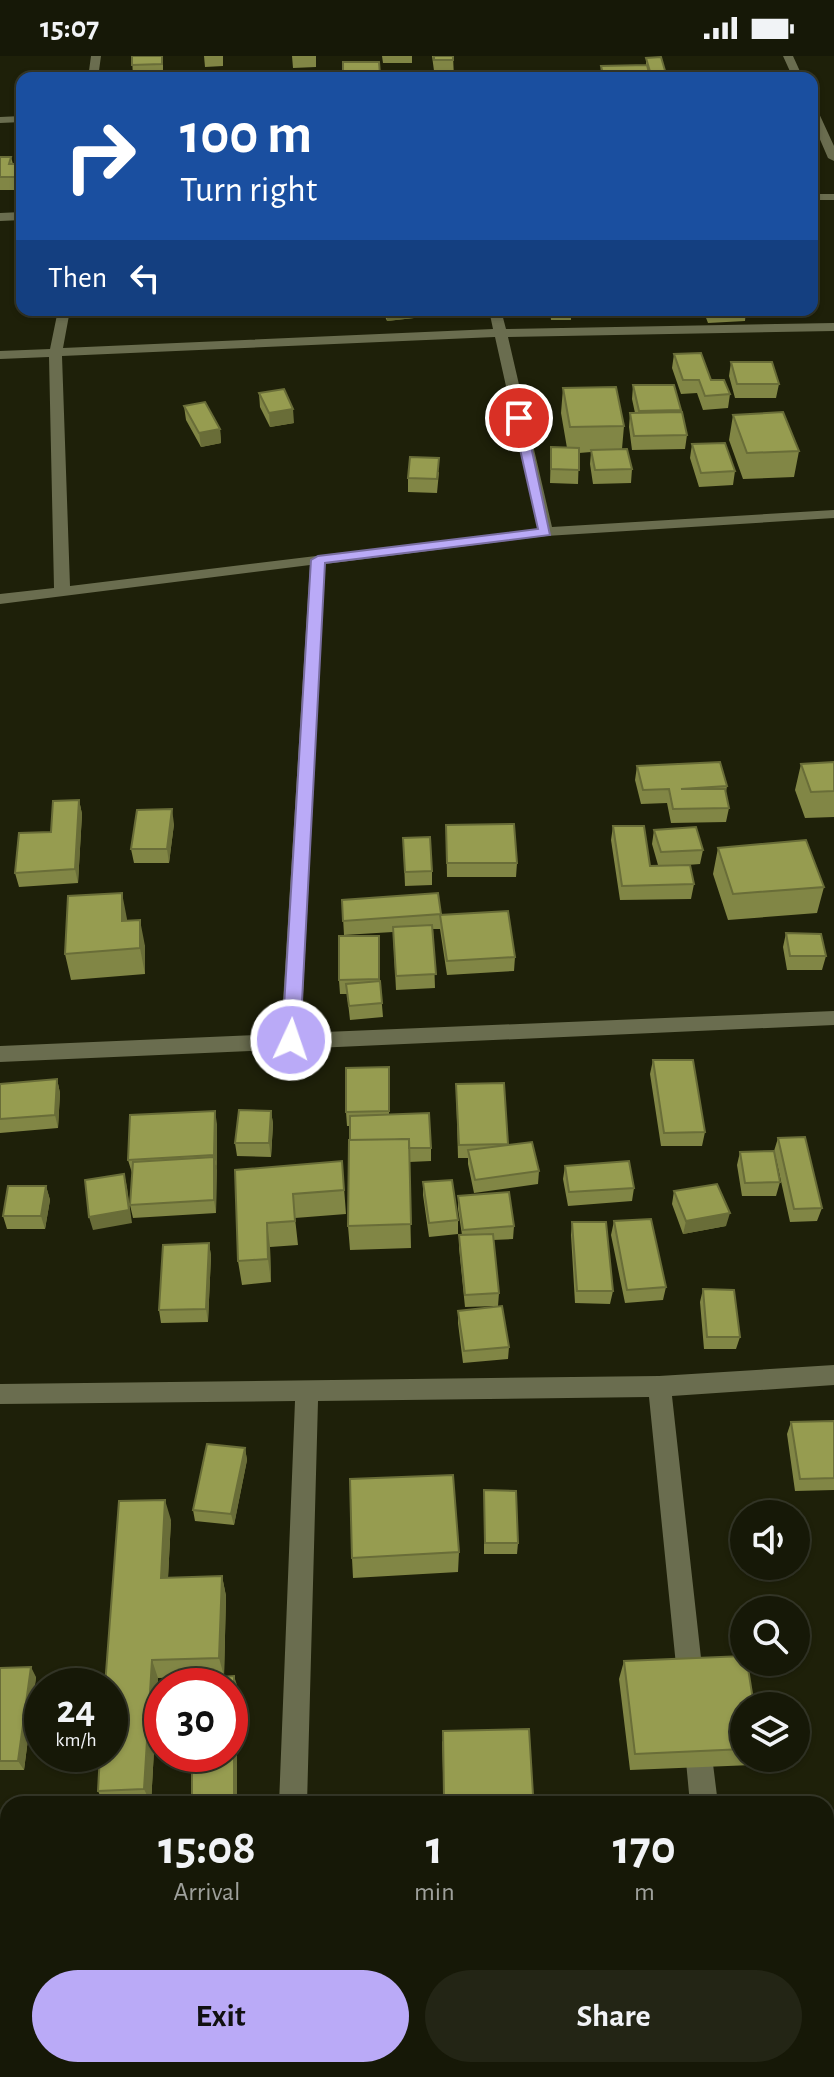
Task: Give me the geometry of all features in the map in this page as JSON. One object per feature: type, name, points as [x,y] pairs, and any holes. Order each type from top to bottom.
[{"type":"street","points":[[834,122],[818,125],[834,158]]},
{"type":"street","points":[[62,591],[55,355],[63,316]]},
{"type":"street","points":[[496,316],[546,532]]},
{"type":"street","points":[[0,355],[55,355],[499,333],[834,327]]},
{"type":"street","points":[[0,599],[546,532],[834,514]]},
{"type":"street","points":[[291,1040],[318,560]]},
{"type":"street","points":[[0,1054],[834,1018]]},
{"type":"street","points":[[0,1394],[659,1386],[834,1375]]},
{"type":"street","points":[[659,1386],[703,1796]]},
{"type":"street","points":[[293,1796],[307,1390]]},
{"type":"building","points":[[132,56],[162,56],[162,64],[132,65]]},
{"type":"building","points":[[434,56],[453,56],[453,60],[434,60]]},
{"type":"building","points":[[661,57],[665,72],[650,72],[646,58]]},
{"type":"building","points":[[343,62],[379,62],[380,72],[343,72]]},
{"type":"building","points":[[647,65],[649,72],[602,72],[601,66]]},
{"type":"building","points":[[0,157],[11,157],[9,164],[16,164],[16,177],[0,177]]},
{"type":"building","points":[[701,353],[711,380],[724,380],[730,394],[705,396],[699,380],[683,380],[674,354]]},
{"type":"building","points":[[731,362],[772,362],[779,384],[737,384]]},
{"type":"building","points":[[633,385],[674,385],[681,410],[639,411]]},
{"type":"building","points":[[616,387],[624,426],[570,427],[563,388]]},
{"type":"building","points":[[284,389],[293,409],[269,413],[259,393]]},
{"type":"building","points":[[205,402],[220,429],[199,433],[184,406]]},
{"type":"building","points":[[682,412],[687,435],[634,436],[630,413]]},
{"type":"building","points":[[783,412],[799,451],[747,453],[733,415]]},
{"type":"building","points":[[725,443],[735,471],[701,473],[692,444]]},
{"type":"building","points":[[551,447],[579,448],[579,470],[551,469]]},
{"type":"building","points":[[627,449],[632,469],[595,470],[591,450]]},
{"type":"building","points":[[410,457],[439,458],[437,479],[408,478]]},
{"type":"building","points":[[720,762],[727,786],[681,789],[725,789],[729,808],[673,809],[669,789],[643,790],[637,766]]},
{"type":"building","points":[[834,762],[834,791],[811,792],[801,764]]},
{"type":"building","points":[[79,800],[75,869],[15,873],[19,833],[51,832],[53,801]]},
{"type":"building","points":[[172,809],[167,849],[131,849],[137,810]]},
{"type":"building","points":[[514,824],[517,863],[447,863],[446,825]]},
{"type":"building","points":[[613,826],[644,826],[650,866],[690,865],[694,884],[622,886]]},
{"type":"building","points":[[696,827],[703,850],[661,852],[654,830]]},
{"type":"building","points":[[430,837],[432,871],[405,872],[403,838]]},
{"type":"building","points":[[806,840],[824,887],[733,894],[718,848]]},
{"type":"building","points":[[122,893],[122,921],[140,920],[140,948],[65,954],[68,896]]},
{"type":"building","points":[[438,893],[441,914],[343,921],[342,900]]},
{"type":"building","points":[[508,911],[515,957],[447,961],[440,915]]},
{"type":"building","points":[[432,925],[436,974],[396,976],[393,927]]},
{"type":"building","points":[[786,933],[821,934],[826,956],[790,956]]},
{"type":"building","points":[[339,936],[379,936],[379,979],[339,980]]},
{"type":"building","points":[[380,981],[382,1003],[349,1006],[346,984]]},
{"type":"building","points":[[653,1060],[693,1060],[705,1132],[664,1133]]},
{"type":"building","points":[[389,1067],[389,1111],[346,1112],[346,1068]]},
{"type":"building","points":[[57,1079],[55,1115],[0,1119],[0,1084]]},
{"type":"building","points":[[504,1083],[508,1144],[459,1145],[456,1084]]},
{"type":"building","points":[[239,1110],[271,1111],[269,1143],[235,1143]]},
{"type":"building","points":[[215,1111],[214,1155],[128,1160],[130,1115]]},
{"type":"building","points":[[429,1113],[431,1148],[409,1148],[409,1139],[350,1140],[350,1116]]},
{"type":"building","points":[[805,1137],[822,1208],[794,1209],[778,1138]]},
{"type":"building","points":[[409,1139],[411,1224],[348,1226],[349,1140]]},
{"type":"building","points":[[532,1142],[539,1171],[475,1180],[468,1150]]},
{"type":"building","points":[[774,1151],[780,1182],[745,1183],[740,1152]]},
{"type":"building","points":[[214,1157],[214,1200],[130,1205],[133,1162]]},
{"type":"building","points":[[342,1161],[344,1190],[293,1194],[295,1221],[267,1223],[268,1259],[238,1261],[235,1170]]},
{"type":"building","points":[[629,1161],[634,1188],[569,1192],[565,1166]]},
{"type":"building","points":[[124,1174],[129,1210],[89,1217],[85,1180]]},
{"type":"building","points":[[452,1180],[458,1220],[429,1223],[423,1182]]},
{"type":"building","points":[[717,1184],[730,1213],[686,1221],[674,1191]]},
{"type":"building","points":[[8,1186],[46,1186],[41,1216],[3,1216]]},
{"type":"building","points":[[509,1192],[514,1226],[463,1230],[458,1196]]},
{"type":"building","points":[[651,1219],[666,1287],[627,1290],[614,1221]]},
{"type":"building","points":[[572,1222],[606,1222],[613,1291],[577,1291]]},
{"type":"building","points":[[493,1234],[499,1293],[465,1295],[459,1235]]},
{"type":"building","points":[[209,1243],[206,1309],[159,1310],[163,1245]]},
{"type":"building","points":[[703,1289],[734,1290],[740,1337],[707,1337]]},
{"type":"building","points":[[502,1306],[509,1347],[464,1351],[458,1311]]},
{"type":"building","points":[[834,1421],[834,1478],[800,1479],[791,1422]]},
{"type":"building","points":[[207,1444],[245,1448],[231,1514],[193,1510]]},
{"type":"building","points":[[453,1475],[459,1552],[352,1558],[350,1479]]},
{"type":"building","points":[[484,1490],[516,1491],[518,1543],[485,1543]]},
{"type":"building","points":[[165,1500],[161,1578],[222,1576],[219,1658],[152,1660],[152,1668],[144,1668],[144,1789],[98,1791],[99,1772],[128,1772],[128,1668],[106,1668],[119,1501]]},
{"type":"building","points":[[730,1657],[730,1676],[749,1676],[752,1692],[730,1692],[730,1750],[635,1754],[624,1661]]},
{"type":"building","points":[[31,1667],[24,1668],[24,1718],[18,1761],[0,1761],[0,1668]]},
{"type":"building","points":[[529,1729],[533,1795],[444,1796],[443,1731]]},
{"type":"building","points":[[192,1772],[234,1772],[234,1796],[192,1796]]},
{"type":"route","points":[[291,1040],[318,560],[546,532],[519,418]]}]
